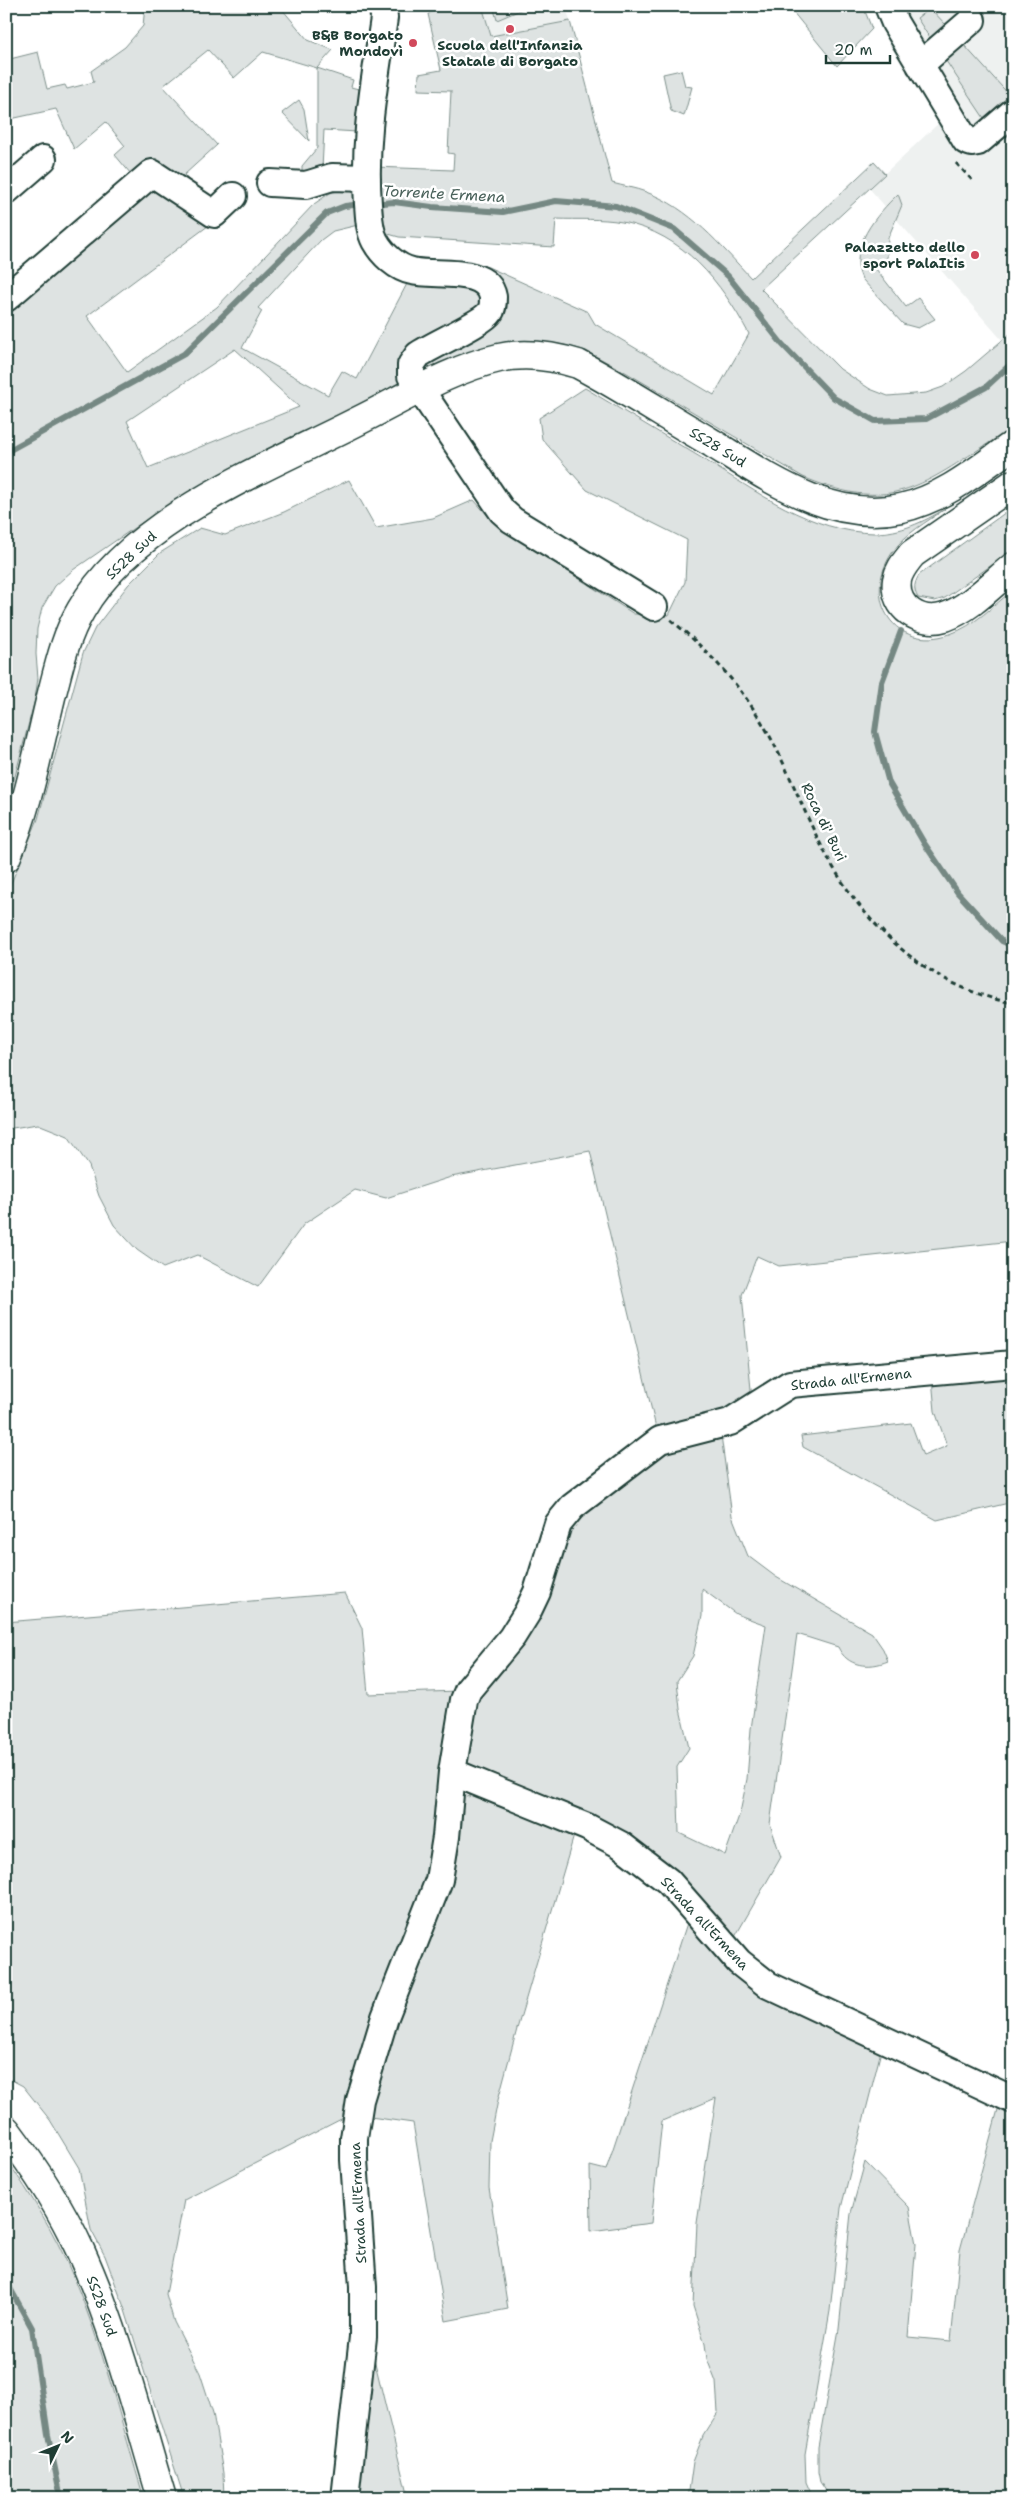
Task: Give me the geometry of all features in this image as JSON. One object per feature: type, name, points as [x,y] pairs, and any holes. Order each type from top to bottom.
[{"type":"main road","name":"SS28 Sud","points":[[6,858],[26,797],[65,643],[82,608],[109,572],[145,538],[202,500],[420,390],[482,362],[520,354],[560,358],[595,373],[792,490],[832,505],[866,512],[902,508],[933,496],[964,479],[1013,445]]},
{"type":"main road","points":[[1013,484],[912,554],[902,567],[897,580],[898,594],[905,606],[914,615],[925,620],[936,619],[956,611],[1013,567]]},
{"type":"main road","name":"SS28 Sud","points":[[6,2130],[63,2219],[90,2273],[110,2324],[162,2498]]},
{"type":"street","points":[[383,6],[384,22],[367,133],[367,182],[370,224],[374,240],[390,259],[405,269],[474,277],[486,284],[493,305],[485,316],[422,352],[413,360],[410,370],[420,390],[502,512],[654,607]]},
{"type":"street","points":[[888,6],[895,23],[964,138],[972,143],[978,142],[1013,112]]},
{"type":"street","points":[[920,65],[972,20]]},
{"type":"street","points":[[6,191],[43,159]]},
{"type":"street","points":[[6,298],[93,216],[152,173],[214,214],[233,196]]},
{"type":"street","points":[[270,183],[306,185],[332,177],[367,182]]},
{"type":"street","name":"Strada all'Ermena","points":[[345,2498],[363,2337],[363,2287],[354,2160],[356,2117],[378,2035],[439,1880],[446,1837],[452,1772],[464,1700],[475,1682],[512,1637],[530,1608],[537,1592],[554,1533],[561,1518],[572,1507],[653,1444],[667,1437],[708,1429],[730,1422],[784,1387],[795,1383],[1013,1364]]},
{"type":"street","name":"Strada all'Ermena","points":[[452,1772],[587,1827],[621,1844],[668,1881],[739,1962],[768,1985],[1013,2100]]},
{"type":"path","name":"Roca di' Buri","points":[[654,607],[696,641],[735,683],[749,702],[779,754],[828,858],[851,895],[880,932],[917,962],[948,981],[1013,1003]]},
{"type":"shaded area","points":[[145,6],[286,6],[282,9],[308,40],[333,50],[317,68],[263,52],[234,78],[208,50],[163,86],[217,145],[184,175],[210,204],[136,180],[115,155],[125,146],[106,122],[74,149],[56,109],[6,120],[6,60],[38,52],[47,89],[65,85],[67,89],[94,82],[91,71],[125,47],[143,26]]},
{"type":"shaded area","points":[[444,6],[482,6],[491,36],[570,21],[612,183],[646,192],[677,208],[703,229],[751,278],[874,162],[885,174],[761,289],[840,369],[870,389],[888,396],[926,393],[943,387],[966,371],[1013,331],[1013,425],[981,448],[922,483],[885,494],[867,494],[848,492],[803,477],[627,373],[586,351],[569,346],[552,343],[515,342],[495,346],[421,375],[426,364],[492,328],[502,317],[505,308],[469,264],[488,267],[588,312],[595,324],[714,395],[749,334],[726,296],[698,263],[664,237],[644,228],[622,222],[556,219],[554,247],[399,237],[385,233],[379,220],[333,231],[321,240],[258,308],[262,311],[242,348],[328,395],[342,371],[357,379],[409,280],[465,285],[479,292],[481,305],[402,385],[210,481],[166,506],[73,570],[55,586],[42,608],[37,629],[36,654],[38,678],[35,699],[6,811],[6,304],[152,178],[216,220],[87,316],[127,372],[217,307],[314,204],[330,193],[349,188],[375,167],[453,170],[454,154],[448,153],[451,91],[418,90],[419,74],[441,70],[428,14]],"holes":[[[235,349],[299,407],[148,468],[127,421]]]},
{"type":"shaded area","name":"Scuola dell'Infanzia Statale di Borgato","points":[[482,6],[566,6],[570,21],[491,36]]},
{"type":"shaded area","points":[[493,6],[524,6],[525,8],[497,20]]},
{"type":"shaded area","points":[[788,6],[863,6],[872,29],[837,66]]},
{"type":"shaded area","points":[[875,6],[1013,6],[1013,331],[1002,340],[869,188],[942,120],[890,46]]},
{"type":"shaded area","points":[[930,8],[947,26],[931,40],[917,18]]},
{"type":"shaded area","points":[[964,45],[1012,98],[986,121],[946,61]]},
{"type":"shaded area","points":[[317,68],[353,80],[351,87],[362,90],[357,132],[324,130],[322,169],[302,174],[302,166],[317,148]]},
{"type":"shaded area","points":[[681,70],[685,86],[692,87],[684,116],[671,111],[663,74]]},
{"type":"shaded area","points":[[299,100],[304,109],[309,141],[282,113]]},
{"type":"shaded area","points":[[898,194],[902,205],[888,238],[887,259],[876,269],[906,307],[918,298],[935,319],[918,328],[903,324],[862,279],[858,267],[858,255],[866,232],[881,211]]},
{"type":"shaded area","points":[[585,388],[765,497],[785,508],[828,526],[851,531],[884,533],[911,526],[945,509],[903,540],[892,553],[883,570],[880,588],[882,604],[889,618],[899,629],[913,636],[930,638],[959,630],[983,615],[1013,590],[1013,1241],[779,1266],[757,1256],[742,1295],[752,1400],[744,1406],[657,1432],[590,1151],[451,1177],[386,1198],[355,1190],[304,1224],[258,1287],[197,1255],[163,1268],[137,1250],[114,1225],[99,1196],[89,1166],[68,1136],[38,1124],[6,1129],[6,895],[38,819],[83,653],[95,628],[128,585],[160,553],[200,528],[225,535],[284,512],[349,480],[376,528],[433,518],[474,500],[497,526],[634,614],[669,615],[685,582],[687,540],[587,490],[542,439],[539,418]]},
{"type":"shaded area","points":[[1013,507],[1013,550],[945,598],[935,601],[918,598],[915,586],[919,575]]},
{"type":"shaded area","points":[[1013,1376],[1013,1502],[937,1520],[803,1447],[801,1436],[911,1423],[923,1456],[947,1446],[935,1411],[932,1379]]},
{"type":"shaded area","points":[[721,1435],[732,1516],[748,1556],[776,1577],[872,1633],[883,1649],[888,1661],[881,1664],[859,1665],[847,1659],[838,1647],[797,1634],[770,1824],[781,1857],[732,1942],[685,1885],[460,1766],[469,1708],[568,1523],[659,1450]],"holes":[[[702,1589],[736,1614],[766,1625],[751,1729],[747,1779],[740,1813],[725,1855],[679,1833],[677,1767],[689,1748],[680,1709],[677,1681],[693,1656],[702,1616]]]},
{"type":"shaded area","points":[[345,1593],[362,1628],[368,1694],[459,1691],[437,1855],[351,2114],[184,2200],[166,2294],[174,2322],[200,2373],[213,2413],[223,2473],[224,2498],[184,2498],[124,2307],[105,2256],[91,2230],[79,2168],[50,2120],[23,2086],[6,2077],[6,1622]]},
{"type":"shaded area","points":[[474,1789],[575,1832],[517,2029],[498,2100],[490,2141],[489,2188],[508,2309],[446,2321],[413,2123],[363,2116],[457,1792],[469,1797]]},
{"type":"shaded area","points":[[690,1914],[733,1966],[882,2047],[841,2208],[830,2311],[805,2454],[806,2482],[813,2498],[688,2498],[693,2462],[703,2436],[718,2412],[716,2382],[707,2359],[705,2344],[693,2306],[697,2223],[716,2098],[662,2121],[651,2223],[591,2231],[590,2166],[606,2170]]},
{"type":"shaded area","points":[[1000,2102],[1013,2102],[1013,2498],[831,2498],[820,2482],[818,2447],[839,2329],[851,2213],[865,2162],[909,2207],[916,2244],[908,2337],[951,2341],[960,2250]]},
{"type":"shaded area","points":[[6,2159],[50,2229],[83,2301],[102,2356],[144,2498],[6,2498]]},
{"type":"shaded area","points":[[369,2338],[408,2498],[353,2498]]},
{"type":"waterway","name":"Torrente Ermena","points":[[372,204],[394,202],[432,207],[503,212],[556,201],[616,206],[674,229],[728,276],[782,344],[834,398],[875,421],[926,419],[986,387],[1013,362]]},
{"type":"waterway","name":"Torrente Ermena","points":[[6,452],[184,354],[327,213],[345,206],[362,204]]},
{"type":"waterway","points":[[901,631],[882,682],[875,732],[889,783],[924,843],[958,893],[1002,941],[1013,946]]},
{"type":"waterway","name":"Torrente Ermena","points":[[6,2281],[32,2328],[48,2435],[61,2498]]},
{"type":"place","name":"Scuola dell'Infanzia Statale di Borgato","points":[[510,29]]},
{"type":"place","name":"B&B Borgato Mondovì","points":[[413,43]]},
{"type":"place","name":"Palazzetto dello sport PalaItis","points":[[975,255]]}]
